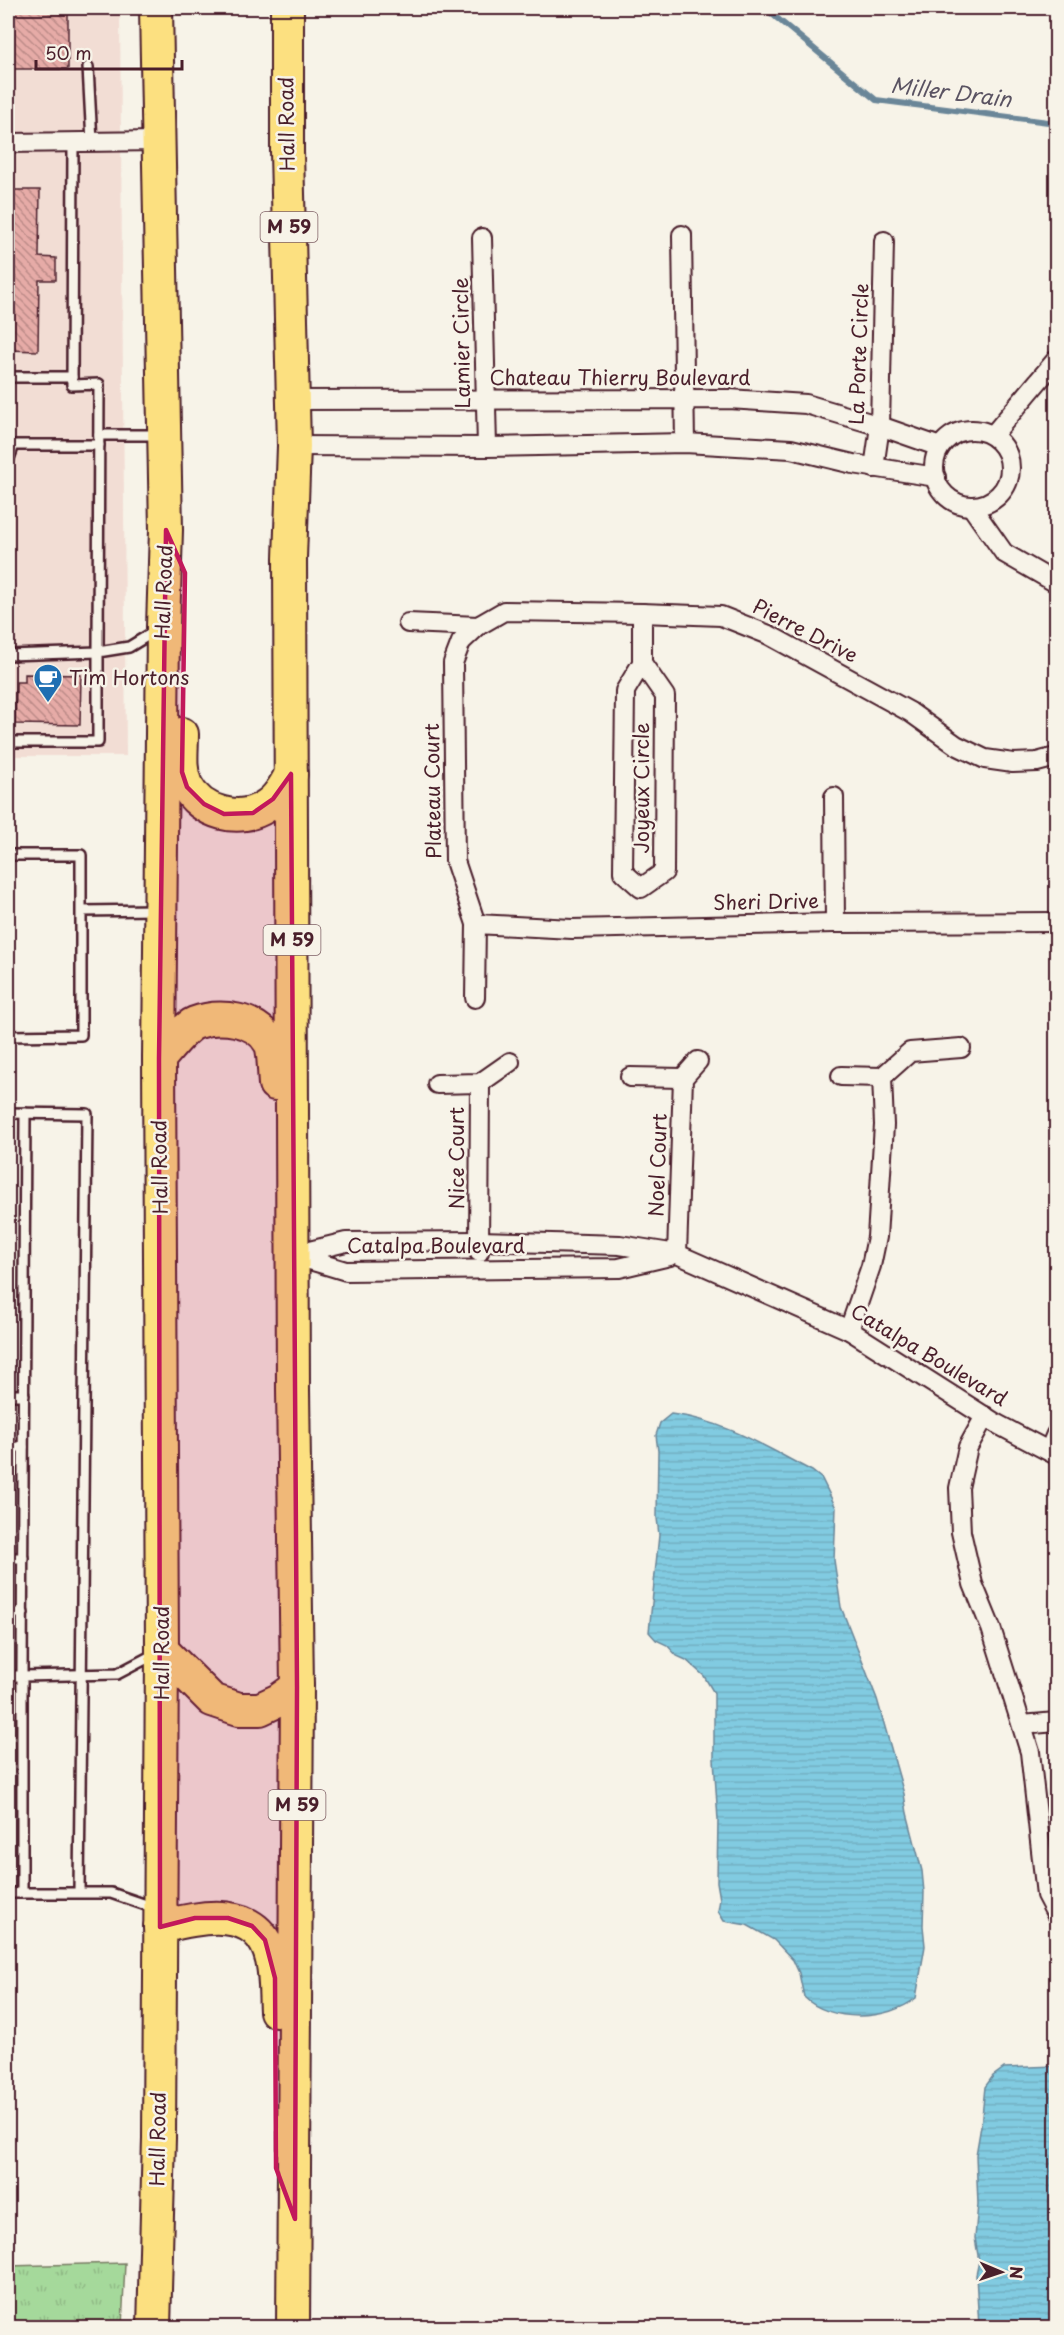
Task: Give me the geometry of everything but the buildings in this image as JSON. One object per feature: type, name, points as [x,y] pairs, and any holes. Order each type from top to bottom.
[{"type":"highway","name":"Hall Road","points":[[154,2328],[159,2138],[162,1650],[159,1059],[166,530],[156,8]]},
{"type":"highway","name":"Hall Road","points":[[286,8],[287,152],[294,400],[290,558],[297,1687],[293,2328]]},
{"type":"highway","points":[[166,530],[185,573],[182,772],[187,787],[216,812],[233,815],[253,813],[267,806],[279,794],[291,774]]},
{"type":"highway","points":[[159,1059],[193,1024],[219,1018],[238,1019],[255,1028],[271,1043],[293,1255]]},
{"type":"highway","points":[[162,1650],[212,1700],[239,1708],[260,1708],[279,1700],[297,1687]]},
{"type":"highway","points":[[160,1918],[228,1918],[252,1926],[265,1940],[272,1958],[275,1978],[276,2168],[295,2219]]},
{"type":"street","points":[[8,143],[158,141]]},
{"type":"street","points":[[682,235],[685,443]]},
{"type":"street","name":"Lamier Circle","points":[[482,238],[487,447]]},
{"type":"street","name":"La Porte Circle","points":[[874,468],[880,426],[884,241]]},
{"type":"street","points":[[993,435],[1056,360]]},
{"type":"street","name":"Chateau Thierry Boulevard","points":[[294,400],[729,399],[806,404],[940,447]]},
{"type":"street","points":[[974,429],[993,435],[1006,450],[1011,469],[1005,488],[990,502],[971,506],[952,501],[938,486],[936,477],[934,466],[940,447],[954,434],[974,429]]},
{"type":"street","points":[[294,446],[487,447],[685,443],[791,449],[874,468],[936,477]]},
{"type":"street","points":[[971,506],[1004,553],[1056,583]]},
{"type":"street","name":"Pierre Drive","points":[[478,626],[504,611],[642,612],[721,616],[769,634],[910,712],[956,745],[985,759],[1013,763],[1036,762],[1056,757]]},
{"type":"street","points":[[642,612],[642,663]]},
{"type":"street","points":[[408,623],[478,626]]},
{"type":"street","name":"Plateau Court","points":[[475,998],[476,924],[455,861],[453,663],[460,642],[478,626]]},
{"type":"street","name":"Joyeux Circle","points":[[642,663],[665,696],[665,708],[664,872],[641,888],[623,872],[625,691],[642,663]]},
{"type":"street","points":[[834,797],[835,923]]},
{"type":"street","name":"Sheri Drive","points":[[476,924],[572,929],[835,923],[1056,922]]},
{"type":"street","points":[[841,1077],[882,1077],[910,1052],[961,1048]]},
{"type":"street","points":[[630,1077],[683,1078],[698,1061]]},
{"type":"street","name":"Nice Court","points":[[437,1084],[480,1083],[510,1062]]},
{"type":"street","points":[[849,1330],[872,1266],[877,1237],[884,1125],[882,1077]]},
{"type":"street","name":"Noel Court","points":[[677,1254],[683,1078]]},
{"type":"street","name":"Nice Court","points":[[479,1269],[480,1083]]},
{"type":"street","name":"Catalpa Boulevard","points":[[293,1255],[346,1242],[620,1245],[677,1254],[849,1330],[985,1416],[1053,1453]]},
{"type":"street","name":"Catalpa Boulevard","points":[[293,1255],[346,1271],[619,1268],[677,1254]]},
{"type":"street","points":[[985,1416],[968,1447],[963,1467],[959,1488],[961,1532],[973,1584],[990,1628],[1030,1752],[1046,1895],[1056,1914]]},
{"type":"street","points":[[1053,1453],[1056,1434]]},
{"type":"street","points":[[1022,1725],[1056,1722]]},
{"type":"lane","points":[[88,67],[93,142]]},
{"type":"lane","points":[[8,742],[98,742],[99,384],[72,385],[73,142]]},
{"type":"lane","points":[[8,377],[72,377]]},
{"type":"lane","points":[[8,461],[14,445],[163,435]]},
{"type":"lane","points":[[8,655],[98,652],[129,647],[163,627]]},
{"type":"lane","points":[[8,855],[81,855],[82,911],[81,1035],[8,1036]]},
{"type":"lane","points":[[82,911],[160,910]]},
{"type":"lane","points":[[8,1113],[87,1114],[80,1893]]},
{"type":"lane","points":[[22,1893],[25,1113]]},
{"type":"lane","points":[[8,1395],[24,1395]]},
{"type":"lane","points":[[8,1447],[23,1447]]},
{"type":"lane","points":[[8,1558],[23,1558]]},
{"type":"lane","points":[[8,1613],[23,1613]]},
{"type":"lane","points":[[8,1676],[117,1674],[162,1650]]},
{"type":"lane","points":[[8,1893],[111,1893],[160,1918]]},
{"type":"highlighted area","points":[[166,530],[185,573],[182,772],[187,787],[204,804],[224,814],[253,813],[273,799],[291,774],[297,1687],[295,2219],[276,2168],[275,1978],[265,1940],[252,1926],[228,1918],[195,1918],[160,1927],[159,1059]]},
{"type":"shaded area","points":[[8,8],[120,8],[126,756],[8,756]]},
{"type":"green space","points":[[125,2263],[122,2327],[8,2327],[8,2266]]},
{"type":"water","points":[[671,1414],[726,1428],[812,1471],[822,1479],[836,1508],[834,1560],[841,1607],[877,1699],[904,1794],[922,1871],[925,1946],[916,1998],[904,2006],[875,2015],[859,2016],[843,2015],[815,2005],[804,1997],[799,1973],[793,1960],[774,1940],[747,1925],[724,1921],[718,1911],[720,1899],[717,1882],[718,1820],[714,1759],[714,1693],[704,1676],[686,1660],[677,1656],[667,1645],[656,1640],[649,1632],[659,1535],[656,1435],[660,1423]]},
{"type":"water","points":[[1056,2066],[1056,2327],[979,2327],[976,2275],[979,2261],[975,2238],[978,2204],[976,2155],[985,2087],[993,2076],[1004,2068]]},
{"type":"waterway","name":"Miller Drain","points":[[768,8],[772,14],[876,100],[1056,123]]},
{"type":"place","name":"Tim Hortons","points":[[48,704]]}]
